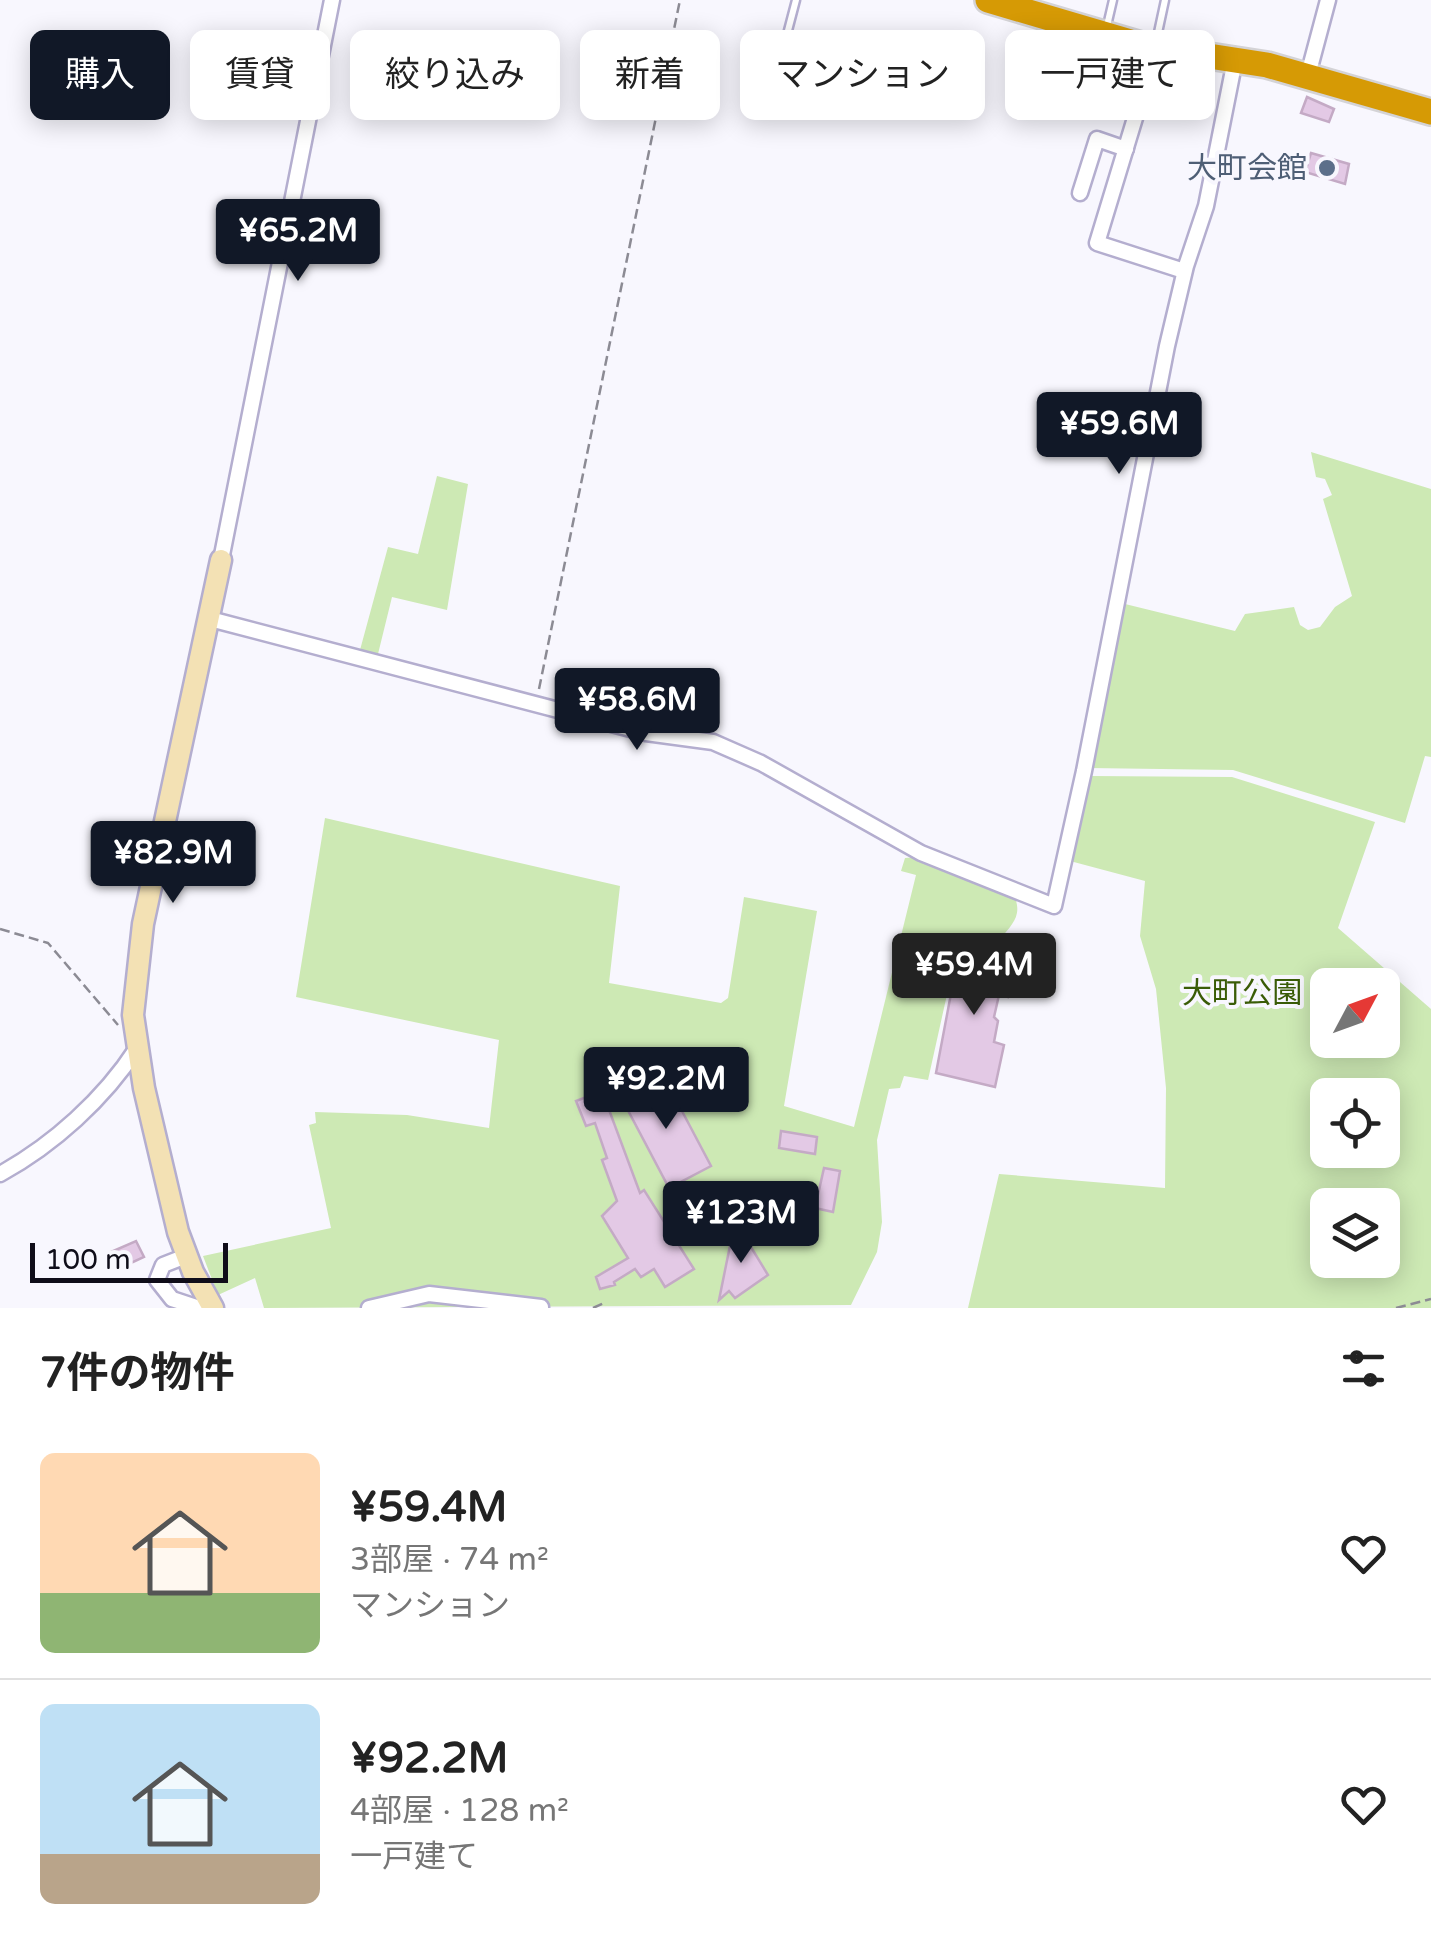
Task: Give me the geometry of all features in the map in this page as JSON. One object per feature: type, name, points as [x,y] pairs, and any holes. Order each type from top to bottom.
[{"type":"highway","points":[[990,0],[1086,30]]},
{"type":"highway","points":[[1215,57],[1308,75],[1431,112]]},
{"type":"street","points":[[213,1308],[186,1256],[133,1015],[143,924],[210,619],[332,0]]},
{"type":"street","points":[[1308,75],[1328,0]]},
{"type":"street","points":[[210,619],[646,733],[713,742],[761,763],[921,853],[1054,906],[1184,271],[1206,206],[1235,60]]},
{"type":"street","points":[[1135,120],[1097,243],[1184,271]]},
{"type":"street","points":[[1080,193],[1098,138],[1126,149]]},
{"type":"street","points":[[0,1174],[72,1123],[138,1048]]},
{"type":"street","points":[[186,1256],[163,1265],[157,1280],[165,1294],[199,1308]]},
{"type":"street","points":[[369,1308],[429,1294],[541,1307]]},
{"type":"lane","points":[[788,30],[796,0]]},
{"type":"lane","points":[[1112,30],[1113,0]]},
{"type":"lane","points":[[1159,30],[1165,0]]},
{"type":"path","points":[[535,705],[680,0]]},
{"type":"path","points":[[0,929],[48,943],[138,1048]]},
{"type":"path","points":[[1396,1308],[1431,1299]]},
{"type":"path","points":[[593,1308],[604,1304]]},
{"type":"green space","points":[[1311,452],[1431,489],[1431,757],[1425,756],[1405,823],[1233,770],[1089,768],[1121,603],[1235,631],[1245,614],[1294,607],[1300,625],[1308,630],[1320,627],[1335,607],[1352,596],[1323,499],[1332,495],[1325,479],[1316,477]]},
{"type":"green space","points":[[437,476],[468,484],[447,610],[392,597],[378,654],[360,650],[388,547],[418,554]]},
{"type":"green space","name":"大町公園","points":[[1091,776],[1232,777],[1375,822],[1338,928],[1384,968],[1310,968],[1310,1058],[1400,1058],[1400,982],[1431,1009],[1431,1308],[968,1308],[999,1174],[1165,1188],[1166,1088],[1156,989],[1140,936],[1145,881],[1070,861]]},
{"type":"green space","points":[[325,818],[620,886],[609,983],[721,1003],[728,998],[744,897],[817,911],[784,1106],[854,1127],[916,875],[901,871],[905,858],[917,857],[1015,898],[1016,915],[1000,939],[958,945],[928,1080],[904,1076],[900,1088],[889,1089],[877,1140],[882,1222],[877,1252],[851,1305],[264,1308],[255,1278],[218,1295],[203,1256],[331,1228],[309,1125],[316,1123],[315,1112],[407,1115],[489,1128],[499,1040],[296,997]]},
{"type":"building","points":[[1307,97],[1334,109],[1329,122],[1301,113]]},
{"type":"building","points":[[1311,153],[1349,164],[1345,184],[1305,172]]},
{"type":"building","points":[[960,946],[1007,957],[1004,972],[1013,974],[1008,997],[999,995],[994,1017],[998,1021],[994,1042],[1004,1045],[995,1087],[936,1073]]},
{"type":"building","points":[[664,1077],[711,1166],[669,1188],[622,1099]]},
{"type":"building","points":[[602,1091],[640,1193],[644,1190],[694,1269],[665,1287],[654,1269],[641,1277],[635,1269],[615,1285],[600,1289],[596,1277],[628,1258],[602,1216],[617,1201],[602,1160],[607,1158],[595,1123],[586,1126],[576,1101]]},
{"type":"building","points":[[781,1131],[817,1137],[815,1154],[779,1148]]},
{"type":"building","points":[[824,1168],[840,1171],[833,1212],[815,1208]]},
{"type":"building","points":[[735,1221],[768,1275],[735,1298],[729,1291],[719,1300]]},
{"type":"building","points":[[136,1241],[144,1257],[118,1269],[111,1252]]},
{"type":"place","name":"大町会館","points":[[1327,168]]}]
